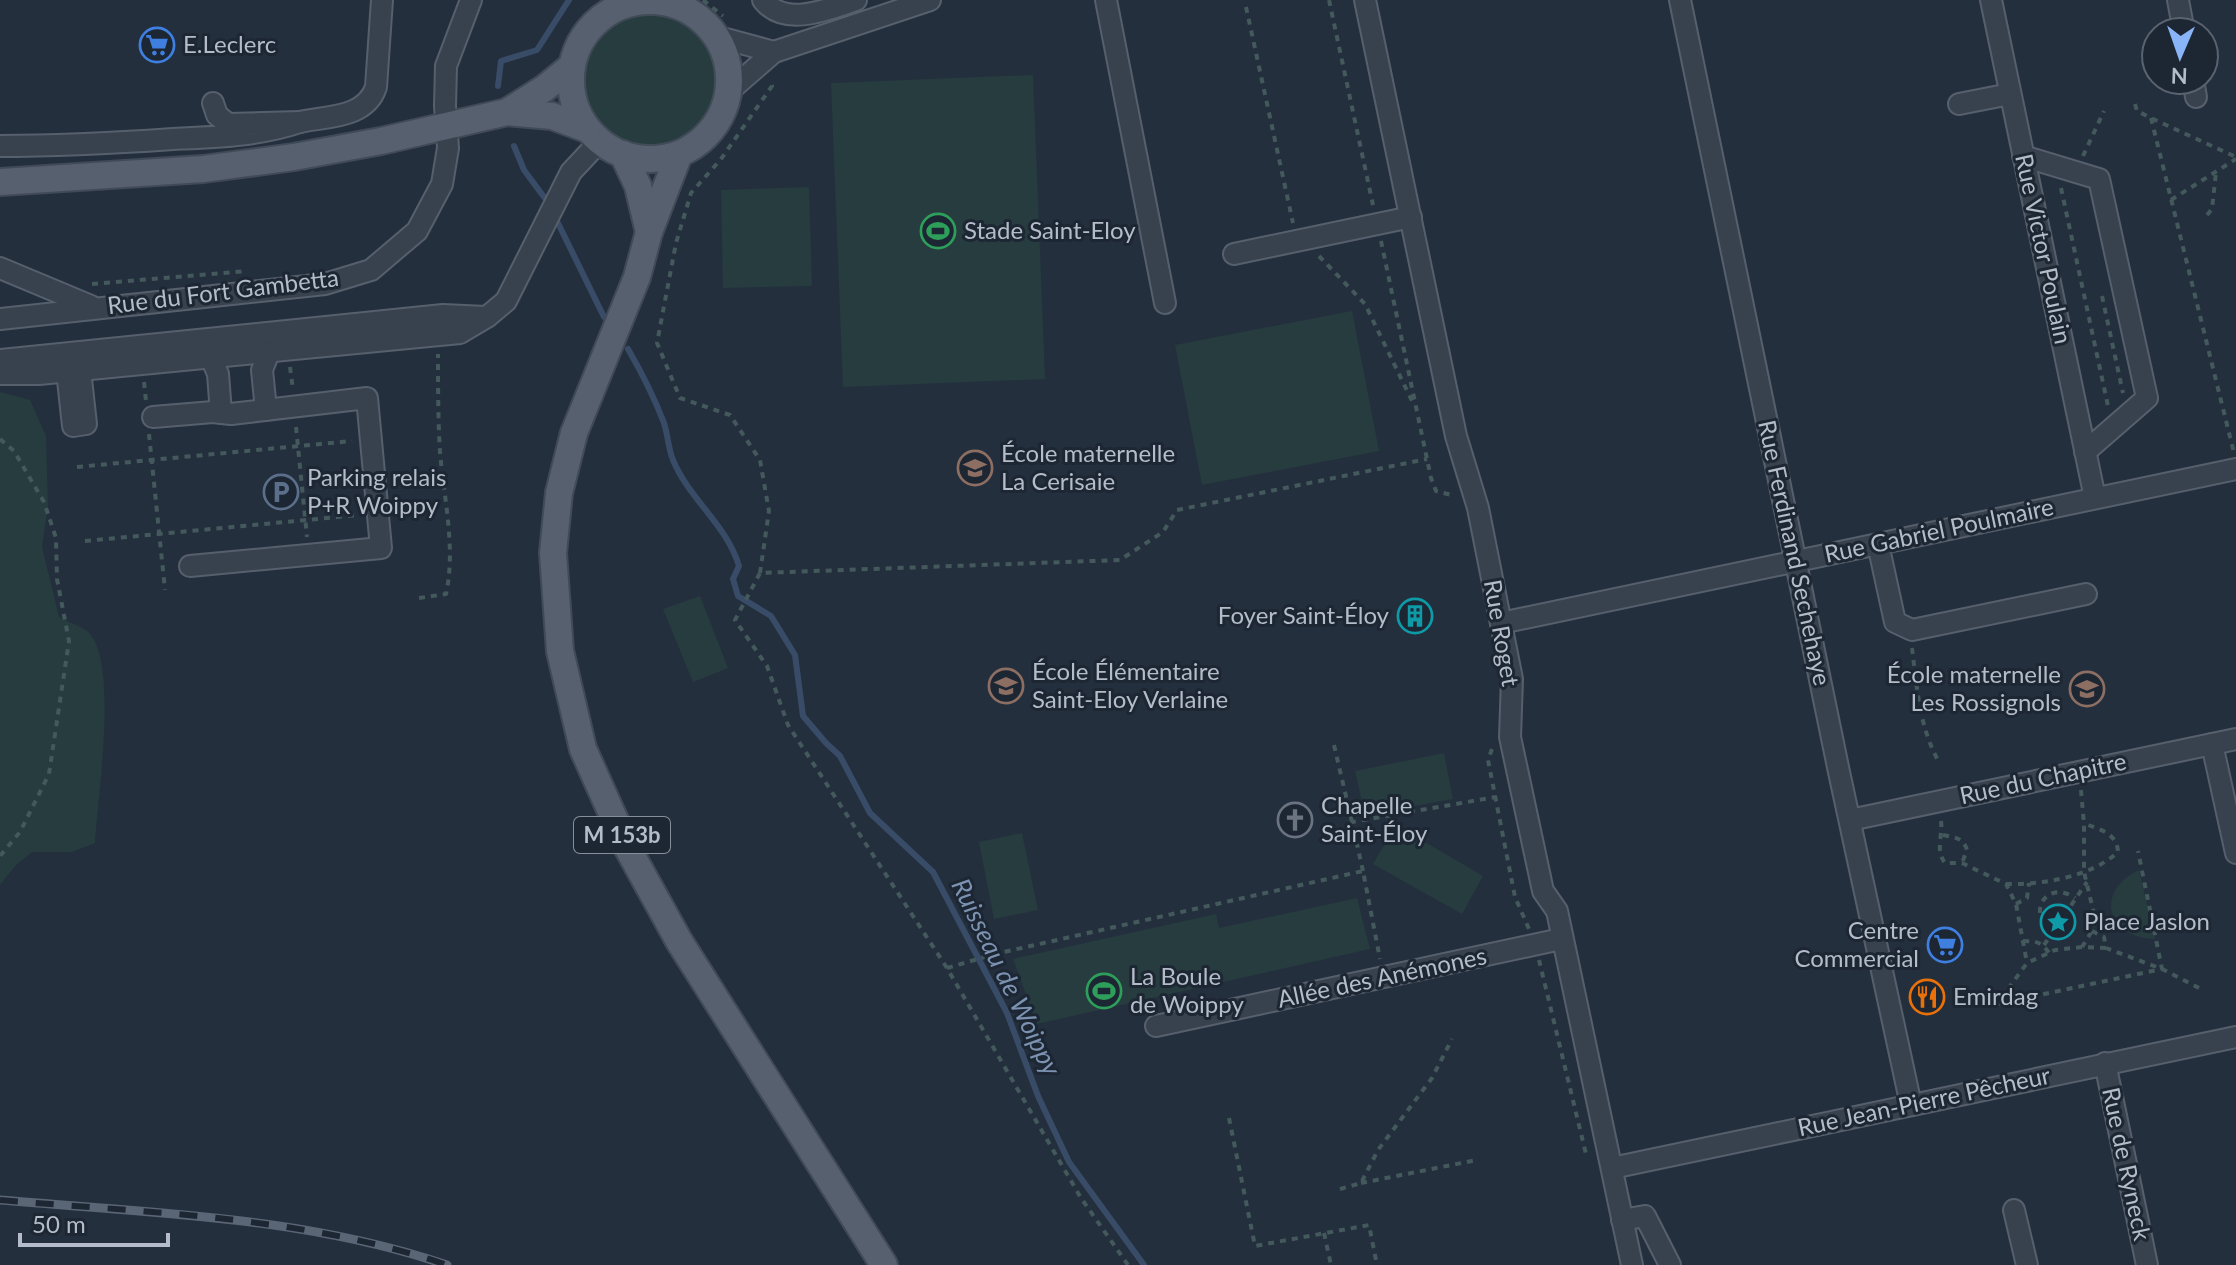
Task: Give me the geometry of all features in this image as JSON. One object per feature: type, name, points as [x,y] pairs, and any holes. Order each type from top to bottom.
[{"type":"main road","points":[[507,112],[552,116],[593,135],[623,154],[641,159],[661,159],[679,154],[697,144],[712,129],[723,112],[728,92],[727,62],[715,36],[696,16],[671,2],[648,1],[608,7],[583,38],[572,66],[574,99],[593,135]]},
{"type":"main road","points":[[0,182],[203,169],[294,157],[446,127],[507,112],[572,66]]},
{"type":"main road","name":"M 153b","points":[[623,154],[638,186],[649,232]]},
{"type":"main road","name":"M 153b","points":[[679,154],[649,232],[637,277],[574,433],[559,493],[553,553],[560,651],[583,749],[626,845],[679,941],[884,1265]]},
{"type":"street","points":[[0,146],[80,145],[272,132],[300,122],[356,111],[372,98],[376,87],[382,0]]},
{"type":"street","name":"Rue du Fort Gambetta","points":[[0,319],[325,284],[371,270],[417,231],[442,184],[448,148],[446,66],[471,0]]},
{"type":"street","points":[[763,0],[767,5],[795,16],[825,11],[856,0]]},
{"type":"street","points":[[728,92],[774,52],[930,0]]},
{"type":"street","points":[[1106,0],[1165,303]]},
{"type":"street","name":"Rue Roget","points":[[1365,0],[1456,436],[1478,508],[1501,623],[1512,679],[1510,737],[1543,891],[1557,911],[1632,1265]]},
{"type":"street","name":"Rue Ferdinand Sechehaye","points":[[1680,0],[1911,1105]]},
{"type":"street","name":"Rue Victor Poulain","points":[[1991,0],[2095,498]]},
{"type":"street","points":[[715,36],[774,52]]},
{"type":"street","points":[[1959,104],[2010,94]]},
{"type":"street","points":[[213,103],[217,115],[228,124],[300,122]]},
{"type":"street","points":[[0,374],[142,364],[460,333],[506,301],[593,135]]},
{"type":"street","points":[[2023,156],[2099,179],[2147,398],[2085,452]]},
{"type":"street","points":[[1234,254],[1411,217]]},
{"type":"street","points":[[0,268],[95,308]]},
{"type":"street","points":[[0,360],[443,315],[487,317]]},
{"type":"street","points":[[266,410],[262,370],[279,351]]},
{"type":"street","points":[[211,357],[218,374],[221,413]]},
{"type":"street","points":[[73,370],[79,425]]},
{"type":"street","points":[[150,418],[266,410],[367,398],[381,548],[190,566]]},
{"type":"street","name":"Rue Gabriel Poulmaire","points":[[1501,623],[2236,466]]},
{"type":"street","points":[[1878,544],[1895,622],[1912,635],[2086,594]]},
{"type":"street","name":"Rue du Chapitre","points":[[1850,820],[2236,739]]},
{"type":"street","points":[[2212,744],[2236,853]]},
{"type":"street","name":"Allée des Anémones","points":[[1156,1026],[1561,939]]},
{"type":"street","name":"Rue Jean-Pierre Pêcheur","points":[[1612,1168],[2236,1037]]},
{"type":"street","name":"Rue de Ryneck","points":[[2105,1063],[2147,1265]]},
{"type":"street","points":[[2014,1210],[2027,1265]]},
{"type":"street","points":[[1622,1220],[1645,1216],[1670,1265]]},
{"type":"path","points":[[1329,0],[1427,459],[1436,491],[1456,496],[1460,505]]},
{"type":"path","points":[[1246,7],[1297,241],[1321,258],[1365,304],[1417,410]]},
{"type":"path","points":[[765,77],[772,86],[721,159],[691,193],[676,243],[657,343],[680,398],[730,415],[760,460],[769,511],[760,573],[735,620],[767,666],[788,725],[947,968],[1081,1198],[1128,1265]]},
{"type":"path","points":[[2135,104],[2137,111],[2236,158],[2171,200]]},
{"type":"path","points":[[2151,118],[2236,466]]},
{"type":"path","points":[[2057,166],[2113,428]]},
{"type":"path","points":[[2207,215],[2212,209],[2216,172]]},
{"type":"path","points":[[84,283],[97,285],[256,271]]},
{"type":"path","points":[[419,598],[446,594],[450,577],[440,450],[438,335]]},
{"type":"path","points":[[279,351],[295,407],[309,554]]},
{"type":"path","points":[[142,364],[150,418],[165,590]]},
{"type":"path","points":[[0,439],[14,451],[44,502],[56,538],[57,579],[69,641],[49,774],[20,832],[0,856]]},
{"type":"path","points":[[77,467],[371,439]]},
{"type":"path","points":[[760,573],[1120,560],[1163,532],[1177,510],[1427,459]]},
{"type":"path","points":[[85,541],[378,514]]},
{"type":"path","points":[[1912,635],[1923,720],[1929,744],[1939,762]]},
{"type":"path","points":[[1496,739],[1488,760],[1515,897],[1535,945],[1588,1161]]},
{"type":"path","points":[[1334,745],[1384,977]]},
{"type":"path","points":[[2076,772],[2084,824],[2084,872],[2095,918],[2092,931],[2082,947]]},
{"type":"path","points":[[1352,822],[1496,797]]},
{"type":"path","points":[[1941,821],[1941,858],[1945,863],[1962,863],[2006,884],[2029,883],[2084,872],[2118,852],[2118,845],[2106,831],[2084,824]]},
{"type":"path","points":[[1943,835],[1960,838],[1965,843],[1967,850],[1962,863]]},
{"type":"path","points":[[2138,851],[2162,969]]},
{"type":"path","points":[[947,968],[1363,871]]},
{"type":"path","points":[[2044,945],[2087,882]]},
{"type":"path","points":[[2016,904],[2027,898],[2029,883]]},
{"type":"path","points":[[2006,884],[2016,904],[2027,963]]},
{"type":"path","points":[[2052,933],[2042,925],[2039,909],[2044,899],[2058,892],[2067,892],[2075,898]]},
{"type":"path","points":[[2092,931],[2104,937],[2106,948]]},
{"type":"path","points":[[2023,941],[2036,941],[2044,945],[2049,953]]},
{"type":"path","points":[[2162,969],[1997,1004],[2027,963],[2049,953],[2082,947],[2106,948],[2162,969],[2203,990]]},
{"type":"path","points":[[1361,1183],[1378,1150],[1432,1078],[1452,1039]]},
{"type":"path","points":[[1229,1118],[1255,1246],[1369,1225],[1377,1265]]},
{"type":"path","points":[[1340,1189],[1477,1160]]},
{"type":"path","points":[[1324,1233],[1331,1265]]},
{"type":"green space","points":[[650,13],[675,18],[697,32],[711,54],[716,79],[711,104],[697,126],[675,140],[650,145],[625,140],[603,126],[589,104],[584,79],[589,54],[603,32],[625,18]]},
{"type":"green space","name":"Stade Saint-Eloy","points":[[1033,75],[1045,379],[843,387],[831,83]]},
{"type":"green space","points":[[809,187],[812,286],[723,288],[721,190]]},
{"type":"green space","points":[[1352,311],[1379,451],[1202,485],[1175,345]]},
{"type":"green space","points":[[0,392],[30,400],[46,436],[48,505],[42,547],[59,617],[87,631],[97,646],[105,699],[95,843],[72,852],[32,852],[15,866],[0,885]]},
{"type":"green space","points":[[700,596],[728,668],[693,682],[663,609]]},
{"type":"green space","points":[[1444,753],[1453,799],[1365,815],[1355,771]]},
{"type":"green space","points":[[1396,825],[1483,876],[1462,914],[1373,864]]},
{"type":"green space","points":[[1022,833],[1038,910],[994,919],[979,842]]},
{"type":"green space","points":[[2139,870],[2155,939],[2138,937],[2125,931],[2112,912],[2116,889]]},
{"type":"green space","name":"La Boule de Woippy","points":[[1357,898],[1370,949],[1037,1024],[1013,959],[1216,914],[1219,928]]},
{"type":"waterway","name":"Ruisseau de Woippy","points":[[498,86],[501,61],[537,50],[569,0]]},
{"type":"waterway","name":"Ruisseau de Woippy","points":[[514,146],[524,170],[544,197]]},
{"type":"waterway","name":"Ruisseau de Woippy","points":[[555,217],[604,317]]},
{"type":"waterway","name":"Ruisseau de Woippy","points":[[628,349],[660,413],[671,455],[680,474],[733,551],[739,566],[733,579],[738,596],[771,616],[795,655],[803,716],[840,756],[870,813],[933,872],[1007,1013],[1038,1096],[1069,1162],[1144,1265]]},
{"type":"railway","points":[[0,1200],[169,1213],[282,1226],[338,1236],[447,1265]]},
{"type":"place","name":"E.Leclerc","points":[[157,45]]},
{"type":"place","name":"Stade Saint-Eloy","points":[[938,231]]},
{"type":"place","name":"École maternelle La Cerisaie","points":[[975,468]]},
{"type":"place","name":"Parking relais P+R Woippy","points":[[281,492]]},
{"type":"place","name":"Foyer Saint-Éloy","points":[[1415,616]]},
{"type":"place","name":"École Élémentaire Saint-Eloy Verlaine","points":[[1006,686]]},
{"type":"place","name":"École maternelle Les Rossignols","points":[[2087,689]]},
{"type":"place","name":"Chapelle Saint-Éloy","points":[[1295,820]]},
{"type":"place","name":"Place Jaslon","points":[[2058,922]]},
{"type":"place","name":"Centre Commercial","points":[[1945,945]]},
{"type":"place","name":"La Boule de Woippy","points":[[1104,991]]},
{"type":"place","name":"Emirdag","points":[[1927,997]]}]
